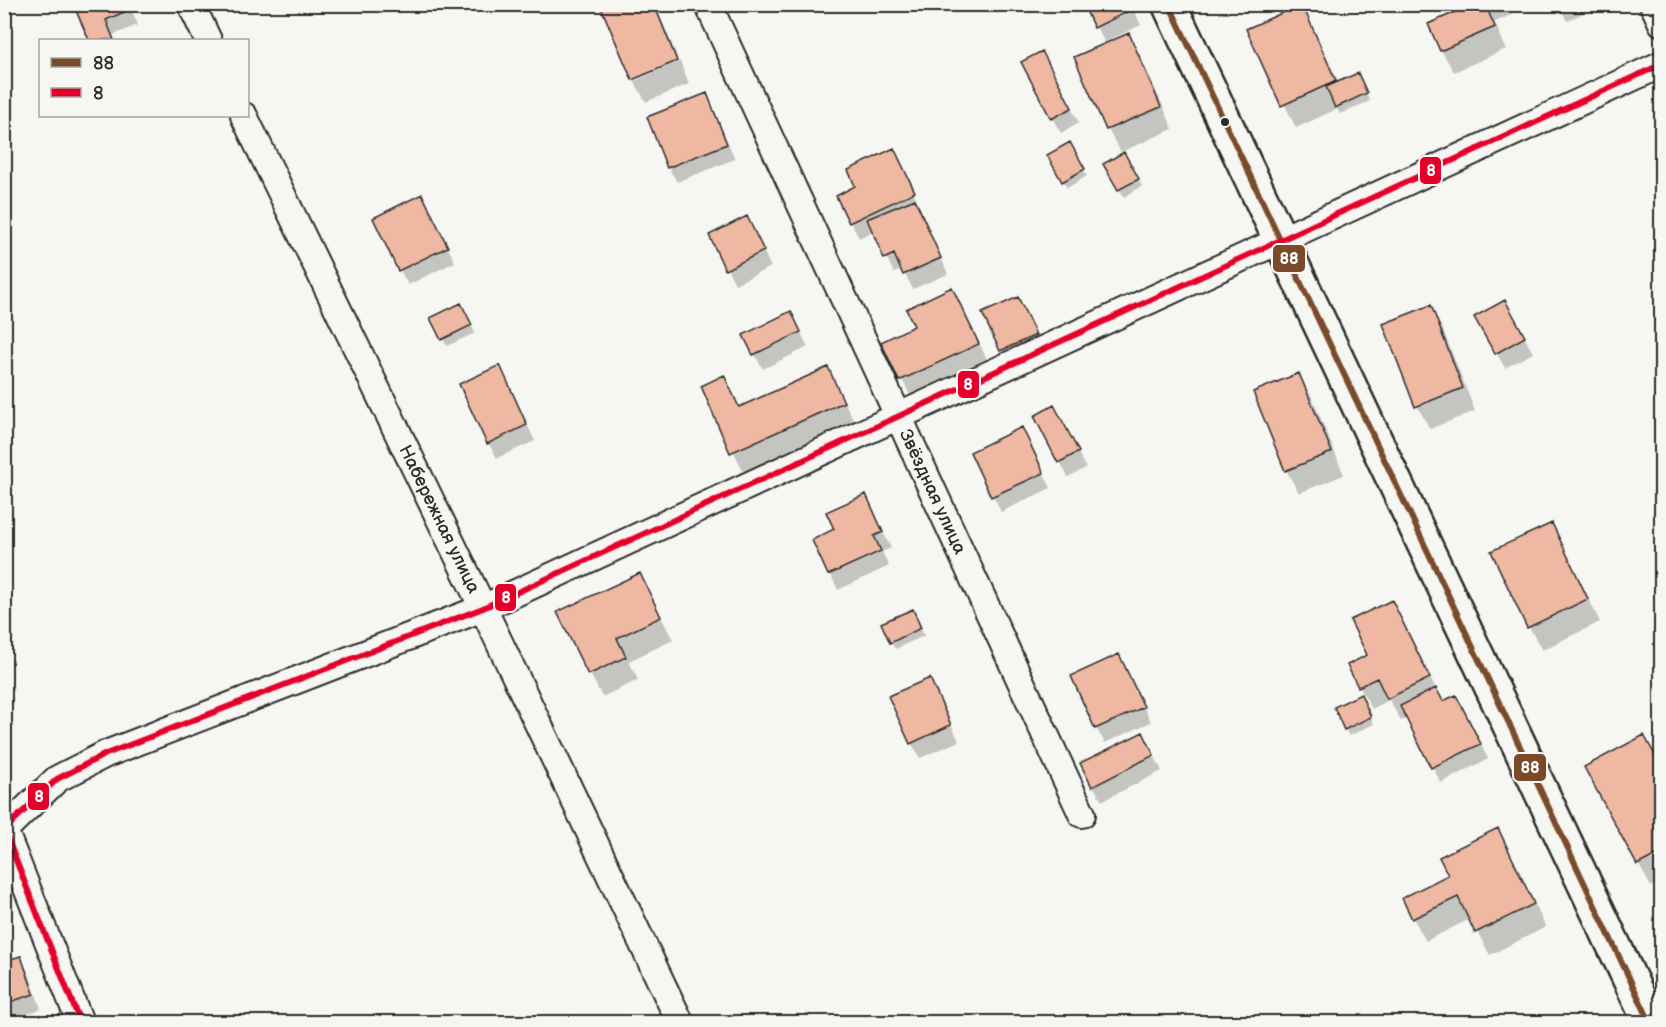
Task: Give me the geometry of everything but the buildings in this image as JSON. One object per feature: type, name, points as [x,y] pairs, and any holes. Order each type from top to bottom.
[{"type":"street","points":[[190,4],[208,39]]},
{"type":"street","name":"Звёздная улица","points":[[708,4],[1082,814]]},
{"type":"street","points":[[1169,4],[1282,239],[1650,1023]]},
{"type":"street","points":[[1653,4],[1662,23]]},
{"type":"street","points":[[80,1023],[4,830],[57,779],[106,754],[483,608],[1662,64]]},
{"type":"street","name":"Набережная улица","points":[[244,117],[483,608],[680,1023]]},
{"type":"transit line","name":"88","points":[[1169,4],[1650,1022]]},
{"type":"transit line","name":"8","points":[[80,1022],[4,830],[57,779],[106,754],[483,608],[1662,64]]}]
